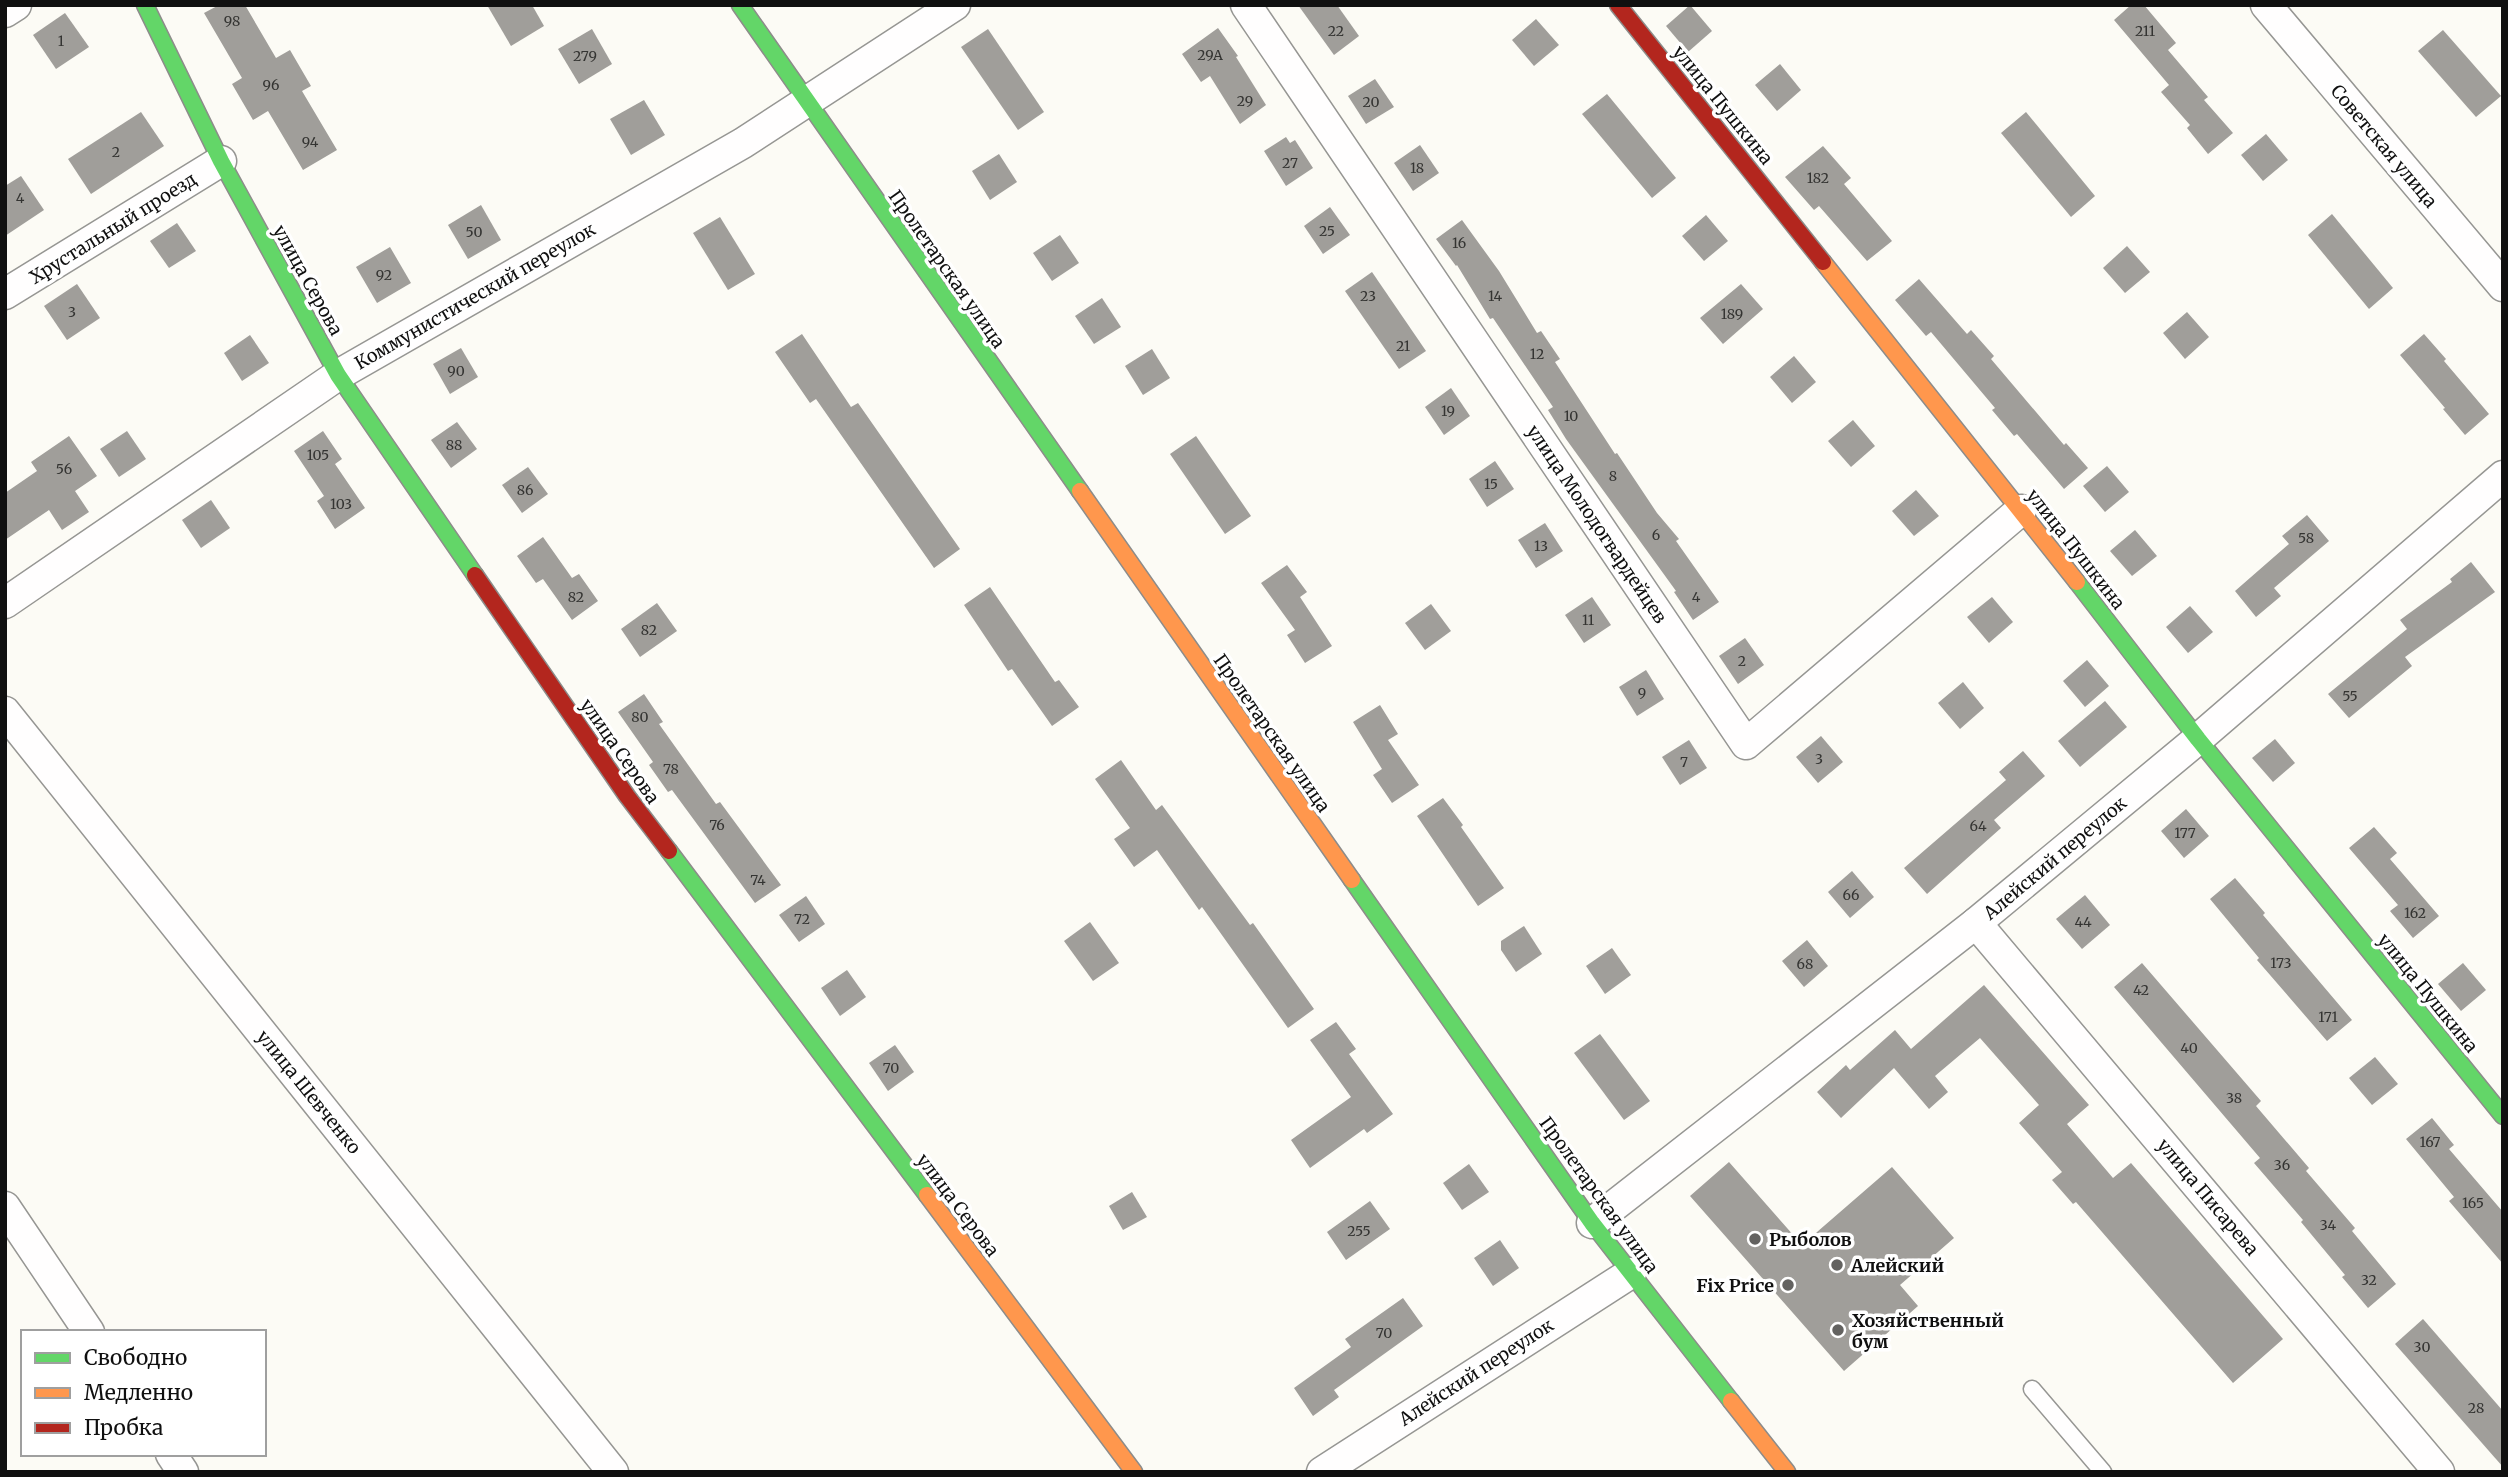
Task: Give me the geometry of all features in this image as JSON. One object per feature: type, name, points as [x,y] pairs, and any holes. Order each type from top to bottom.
[{"type":"street","points":[[5,12],[16,5]]},
{"type":"street","name":"улица Серова","points":[[145,5],[220,161],[338,375],[627,796],[1134,1472]]},
{"type":"street","name":"Пролетарская улица","points":[[740,5],[1592,1223],[1787,1472]]},
{"type":"street","name":"Коммунистический переулок","points":[[5,603],[338,375],[743,143],[955,5]]},
{"type":"street","name":"улица Молодогвардейцев","points":[[1246,5],[1746,744],[2021,510]]},
{"type":"street","name":"улица Пушкина","points":[[1618,5],[2021,510],[2198,739],[2503,1116]]},
{"type":"street","name":"Советская улица","points":[[2266,5],[2503,286]]},
{"type":"street","name":"Хрустальный проезд","points":[[5,294],[220,161]]},
{"type":"street","name":"Алейский переулок","points":[[1592,1223],[1976,923],[2198,739],[2503,476]]},
{"type":"street","name":"улица Шевченко","points":[[5,712],[613,1472]]},
{"type":"street","name":"улица Писарева","points":[[1976,923],[2439,1472]]},
{"type":"street","points":[[5,1207],[88,1330]]},
{"type":"street","name":"Алейский переулок","points":[[1322,1472],[1631,1272]]},
{"type":"street","points":[[172,1456],[183,1472]]},
{"type":"lane","points":[[2032,1389],[2103,1472]]},
{"type":"building","points":[[219,5],[245,5],[276,58],[290,50],[311,86],[302,91],[337,150],[303,170],[268,111],[253,120],[232,84],[242,78],[204,13]]},
{"type":"building","points":[[487,5],[532,5],[544,26],[511,46]]},
{"type":"building","points":[[1298,5],[1337,5],[1359,36],[1334,55]]},
{"type":"building","points":[[1690,5],[1712,31],[1688,52],[1666,26]]},
{"type":"building","points":[[2131,5],[2144,5],[2176,43],[2168,50],[2208,97],[2204,100],[2233,133],[2208,154],[2187,128],[2190,125],[2161,92],[2169,85],[2114,20]]},
{"type":"building","points":[[65,13],[89,47],[56,69],[33,35]]},
{"type":"building","points":[[1536,19],[1559,45],[1534,66],[1512,40]]},
{"type":"building","points":[[1218,28],[1238,56],[1236,57],[1266,105],[1240,124],[1210,76],[1201,82],[1182,54]]},
{"type":"building","points":[[592,29],[612,64],[579,84],[558,49]]},
{"type":"building","points":[[988,29],[1044,112],[1018,130],[961,47]]},
{"type":"building","points":[[2443,30],[2501,96],[2476,117],[2418,51]]},
{"type":"building","points":[[1780,64],[1801,90],[1777,111],[1755,85]]},
{"type":"building","points":[[1375,79],[1394,107],[1366,124],[1348,96]]},
{"type":"building","points":[[1607,94],[1676,178],[1652,198],[1582,114]]},
{"type":"building","points":[[644,100],[665,135],[631,155],[610,119]]},
{"type":"building","points":[[141,112],[164,146],[91,194],[68,159]]},
{"type":"building","points":[[2026,112],[2095,196],[2071,217],[2001,133]]},
{"type":"building","points":[[2266,134],[2288,160],[2263,181],[2241,155]]},
{"type":"building","points":[[1286,137],[1290,143],[1295,140],[1313,168],[1286,186],[1264,151]]},
{"type":"building","points":[[1420,145],[1439,173],[1413,191],[1394,163]]},
{"type":"building","points":[[1823,146],[1851,178],[1844,184],[1892,241],[1867,261],[1819,206],[1814,210],[1785,177]]},
{"type":"building","points":[[999,154],[1017,182],[990,200],[972,171]]},
{"type":"building","points":[[21,176],[44,210],[5,236],[5,186]]},
{"type":"building","points":[[481,205],[501,240],[468,259],[448,225]]},
{"type":"building","points":[[1330,207],[1350,235],[1323,254],[1304,226]]},
{"type":"building","points":[[2332,214],[2393,288],[2369,309],[2308,235]]},
{"type":"building","points":[[1706,215],[1728,241],[1704,261],[1682,236]]},
{"type":"building","points":[[720,217],[755,274],[728,290],[693,233]]},
{"type":"building","points":[[1462,220],[1499,271],[1537,333],[1541,331],[1560,359],[1555,362],[1615,454],[1617,453],[1657,513],[1679,539],[1676,541],[1719,602],[1693,620],[1674,592],[1676,591],[1566,439],[1548,410],[1553,407],[1493,318],[1490,319],[1457,265],[1436,239]]},
{"type":"building","points":[[177,223],[196,251],[169,268],[150,241]]},
{"type":"building","points":[[1060,235],[1079,263],[1052,281],[1033,253]]},
{"type":"building","points":[[2127,246],[2150,272],[2125,293],[2103,268]]},
{"type":"building","points":[[390,247],[411,283],[377,303],[356,267]]},
{"type":"building","points":[[1372,272],[1426,351],[1399,369],[1345,291]]},
{"type":"building","points":[[1919,279],[1967,334],[1971,330],[1994,356],[1991,359],[2064,445],[2066,443],[2088,468],[2064,489],[2017,434],[2014,436],[1992,410],[1995,408],[1931,332],[1926,336],[1895,300]]},
{"type":"building","points":[[77,284],[100,318],[67,340],[44,306]]},
{"type":"building","points":[[1741,284],[1763,309],[1723,344],[1700,318]]},
{"type":"building","points":[[1102,298],[1121,327],[1094,344],[1075,316]]},
{"type":"building","points":[[2187,312],[2209,337],[2185,359],[2163,333]]},
{"type":"building","points":[[802,334],[851,407],[858,403],[960,549],[934,568],[816,399],[810,403],[775,352]]},
{"type":"building","points":[[2424,334],[2489,414],[2465,435],[2400,355]]},
{"type":"building","points":[[250,335],[269,363],[242,381],[224,353]]},
{"type":"building","points":[[461,348],[478,377],[450,394],[433,364]]},
{"type":"building","points":[[1152,349],[1170,378],[1143,395],[1125,366]]},
{"type":"building","points":[[1794,356],[1816,382],[1792,403],[1770,377]]},
{"type":"building","points":[[1451,388],[1470,416],[1444,435],[1425,407]]},
{"type":"building","points":[[1853,420],[1875,446],[1851,467],[1828,441]]},
{"type":"building","points":[[457,422],[477,449],[451,468],[431,440]]},
{"type":"building","points":[[127,431],[146,459],[119,477],[100,449]]},
{"type":"building","points":[[323,431],[342,459],[335,464],[365,508],[335,529],[317,501],[324,496],[294,451]]},
{"type":"building","points":[[69,436],[97,476],[75,491],[89,512],[62,530],[49,510],[5,540],[5,493],[37,471],[31,462]]},
{"type":"building","points":[[1196,436],[1251,516],[1225,534],[1170,454]]},
{"type":"building","points":[[1495,461],[1514,489],[1487,507],[1469,479]]},
{"type":"building","points":[[2107,466],[2129,492],[2105,512],[2083,486]]},
{"type":"building","points":[[528,467],[548,494],[522,513],[502,485]]},
{"type":"building","points":[[1916,490],[1939,516],[1914,536],[1892,511]]},
{"type":"building","points":[[211,500],[230,528],[201,548],[182,520]]},
{"type":"building","points":[[2307,515],[2329,541],[2274,588],[2281,596],[2256,617],[2235,591],[2289,544],[2282,536]]},
{"type":"building","points":[[1545,523],[1563,551],[1536,568],[1518,540]]},
{"type":"building","points":[[2135,530],[2157,556],[2132,576],[2110,551]]},
{"type":"building","points":[[543,537],[572,578],[579,574],[598,601],[572,620],[543,579],[536,583],[517,556]]},
{"type":"building","points":[[2471,562],[2495,592],[2405,657],[2412,666],[2349,718],[2328,694],[2407,629],[2400,620],[2452,582],[2450,579]]},
{"type":"building","points":[[1287,565],[1307,592],[1300,597],[1332,646],[1305,663],[1287,635],[1295,630],[1261,583]]},
{"type":"building","points":[[990,587],[1055,682],[1059,680],[1079,707],[1052,726],[1012,669],[1008,671],[964,605]]},
{"type":"building","points":[[1592,597],[1611,625],[1584,643],[1565,615]]},
{"type":"building","points":[[1992,597],[2013,622],[1989,643],[1967,617]]},
{"type":"building","points":[[657,603],[677,631],[640,657],[621,629]]},
{"type":"building","points":[[1431,604],[1451,631],[1425,650],[1405,623]]},
{"type":"building","points":[[2190,606],[2213,632],[2188,653],[2166,627]]},
{"type":"building","points":[[1745,638],[1764,665],[1738,684],[1719,656]]},
{"type":"building","points":[[2087,660],[2109,686],[2085,707],[2063,681]]},
{"type":"building","points":[[1646,670],[1664,699],[1637,716],[1619,687]]},
{"type":"building","points":[[1963,682],[1984,708],[1960,729],[1938,703]]},
{"type":"building","points":[[644,694],[663,722],[659,724],[716,804],[720,802],[781,885],[755,903],[672,790],[668,792],[649,765],[653,762],[618,712]]},
{"type":"building","points":[[2105,701],[2127,727],[2080,767],[2058,741]]},
{"type":"building","points":[[1380,705],[1398,734],[1388,740],[1419,785],[1392,803],[1373,775],[1382,769],[1353,722]]},
{"type":"building","points":[[1821,736],[1843,762],[1818,783],[1796,757]]},
{"type":"building","points":[[2275,739],[2295,763],[2273,782],[2252,758]]},
{"type":"building","points":[[1689,740],[1707,768],[1680,785],[1662,757]]},
{"type":"building","points":[[2023,751],[2045,776],[1994,820],[2001,828],[1927,894],[1904,868],[2006,780],[1999,772]]},
{"type":"building","points":[[1121,760],[1156,810],[1162,805],[1250,925],[1253,923],[1314,1009],[1288,1028],[1202,907],[1199,910],[1157,850],[1134,867],[1114,839],[1130,828],[1095,779]]},
{"type":"building","points":[[1443,798],[1504,888],[1478,906],[1417,816]]},
{"type":"building","points":[[2186,809],[2209,836],[2184,858],[2161,831]]},
{"type":"building","points":[[2374,827],[2397,853],[2390,859],[2439,916],[2413,938],[2390,911],[2398,905],[2349,848]]},
{"type":"building","points":[[1852,871],[1874,897],[1850,918],[1828,892]]},
{"type":"building","points":[[2235,878],[2352,1020],[2327,1041],[2257,960],[2259,958],[2210,899]]},
{"type":"building","points":[[2085,895],[2110,925],[2082,949],[2056,919]]},
{"type":"building","points":[[806,896],[825,924],[799,942],[779,915]]},
{"type":"building","points":[[1090,922],[1119,963],[1093,981],[1064,941]]},
{"type":"building","points":[[1524,926],[1542,954],[1516,972],[1501,950],[1501,941]]},
{"type":"building","points":[[1807,940],[1828,966],[1804,987],[1782,961]]},
{"type":"building","points":[[1612,948],[1631,975],[1605,994],[1586,966]]},
{"type":"building","points":[[2142,963],[2261,1101],[2256,1106],[2309,1168],[2306,1171],[2355,1228],[2352,1231],[2396,1284],[2368,1308],[2342,1277],[2345,1275],[2301,1222],[2303,1220],[2254,1163],[2260,1158],[2114,987]]},
{"type":"building","points":[[2463,963],[2486,990],[2461,1011],[2438,984]]},
{"type":"building","points":[[847,970],[866,997],[840,1016],[821,988]]},
{"type":"building","points":[[1984,985],[2089,1105],[2067,1124],[2113,1178],[2131,1163],[2283,1339],[2233,1383],[2076,1202],[2073,1204],[2052,1180],[2062,1172],[2019,1123],[2039,1105],[1980,1038],[1935,1076],[1948,1092],[1929,1109],[1894,1068],[1841,1118],[1817,1092],[1846,1065],[1850,1070],[1895,1030],[1911,1049]]},
{"type":"building","points":[[1336,1022],[1356,1049],[1349,1054],[1393,1114],[1367,1133],[1364,1129],[1310,1168],[1291,1140],[1351,1097],[1310,1040]]},
{"type":"building","points":[[1600,1034],[1650,1101],[1624,1120],[1574,1053]]},
{"type":"building","points":[[895,1045],[914,1072],[888,1091],[869,1063]]},
{"type":"building","points":[[2375,1057],[2398,1084],[2372,1105],[2349,1078]]},
{"type":"building","points":[[2432,1118],[2454,1145],[2449,1149],[2503,1212],[2503,1264],[2449,1201],[2454,1197],[2406,1139]]},
{"type":"building","name":"Алейский","points":[[1729,1162],[1802,1245],[1892,1167],[1954,1238],[1900,1285],[1918,1306],[1844,1371],[1690,1196]]},
{"type":"building","points":[[1469,1164],[1489,1192],[1462,1210],[1443,1183]]},
{"type":"building","points":[[1132,1192],[1147,1217],[1123,1230],[1109,1206]]},
{"type":"building","points":[[1370,1201],[1390,1229],[1346,1260],[1327,1232]]},
{"type":"building","points":[[1500,1240],[1519,1268],[1493,1286],[1474,1258]]},
{"type":"building","points":[[1403,1298],[1423,1326],[1334,1390],[1339,1397],[1313,1416],[1294,1388],[1351,1347],[1345,1339]]},
{"type":"building","points":[[2423,1319],[2503,1411],[2503,1467],[2395,1344]]},
{"type":"traffic: fast","points":[[145,5],[221,161],[338,375],[475,575]]},
{"type":"traffic: fast","points":[[740,5],[1080,491]]},
{"type":"traffic: fast","points":[[2077,582],[2198,739],[2503,1116]]},
{"type":"traffic: fast","points":[[669,851],[927,1195]]},
{"type":"traffic: fast","points":[[1352,880],[1592,1223],[1731,1401]]},
{"type":"traffic: slow","points":[[1823,262],[2077,582]]},
{"type":"traffic: slow","points":[[1080,491],[1352,880]]},
{"type":"traffic: slow","points":[[927,1195],[1134,1472]]},
{"type":"traffic: slow","points":[[1731,1401],[1787,1472]]},
{"type":"traffic: jam","points":[[1618,5],[1823,262]]},
{"type":"traffic: jam","points":[[475,575],[627,796],[669,851]]},
{"type":"place","name":"Рыболов","points":[[1755,1239]]},
{"type":"place","name":"Алейский","points":[[1837,1265]]},
{"type":"place","name":"Fix Price","points":[[1788,1285]]},
{"type":"place","name":"Хозяйственный бум","points":[[1838,1330]]}]
